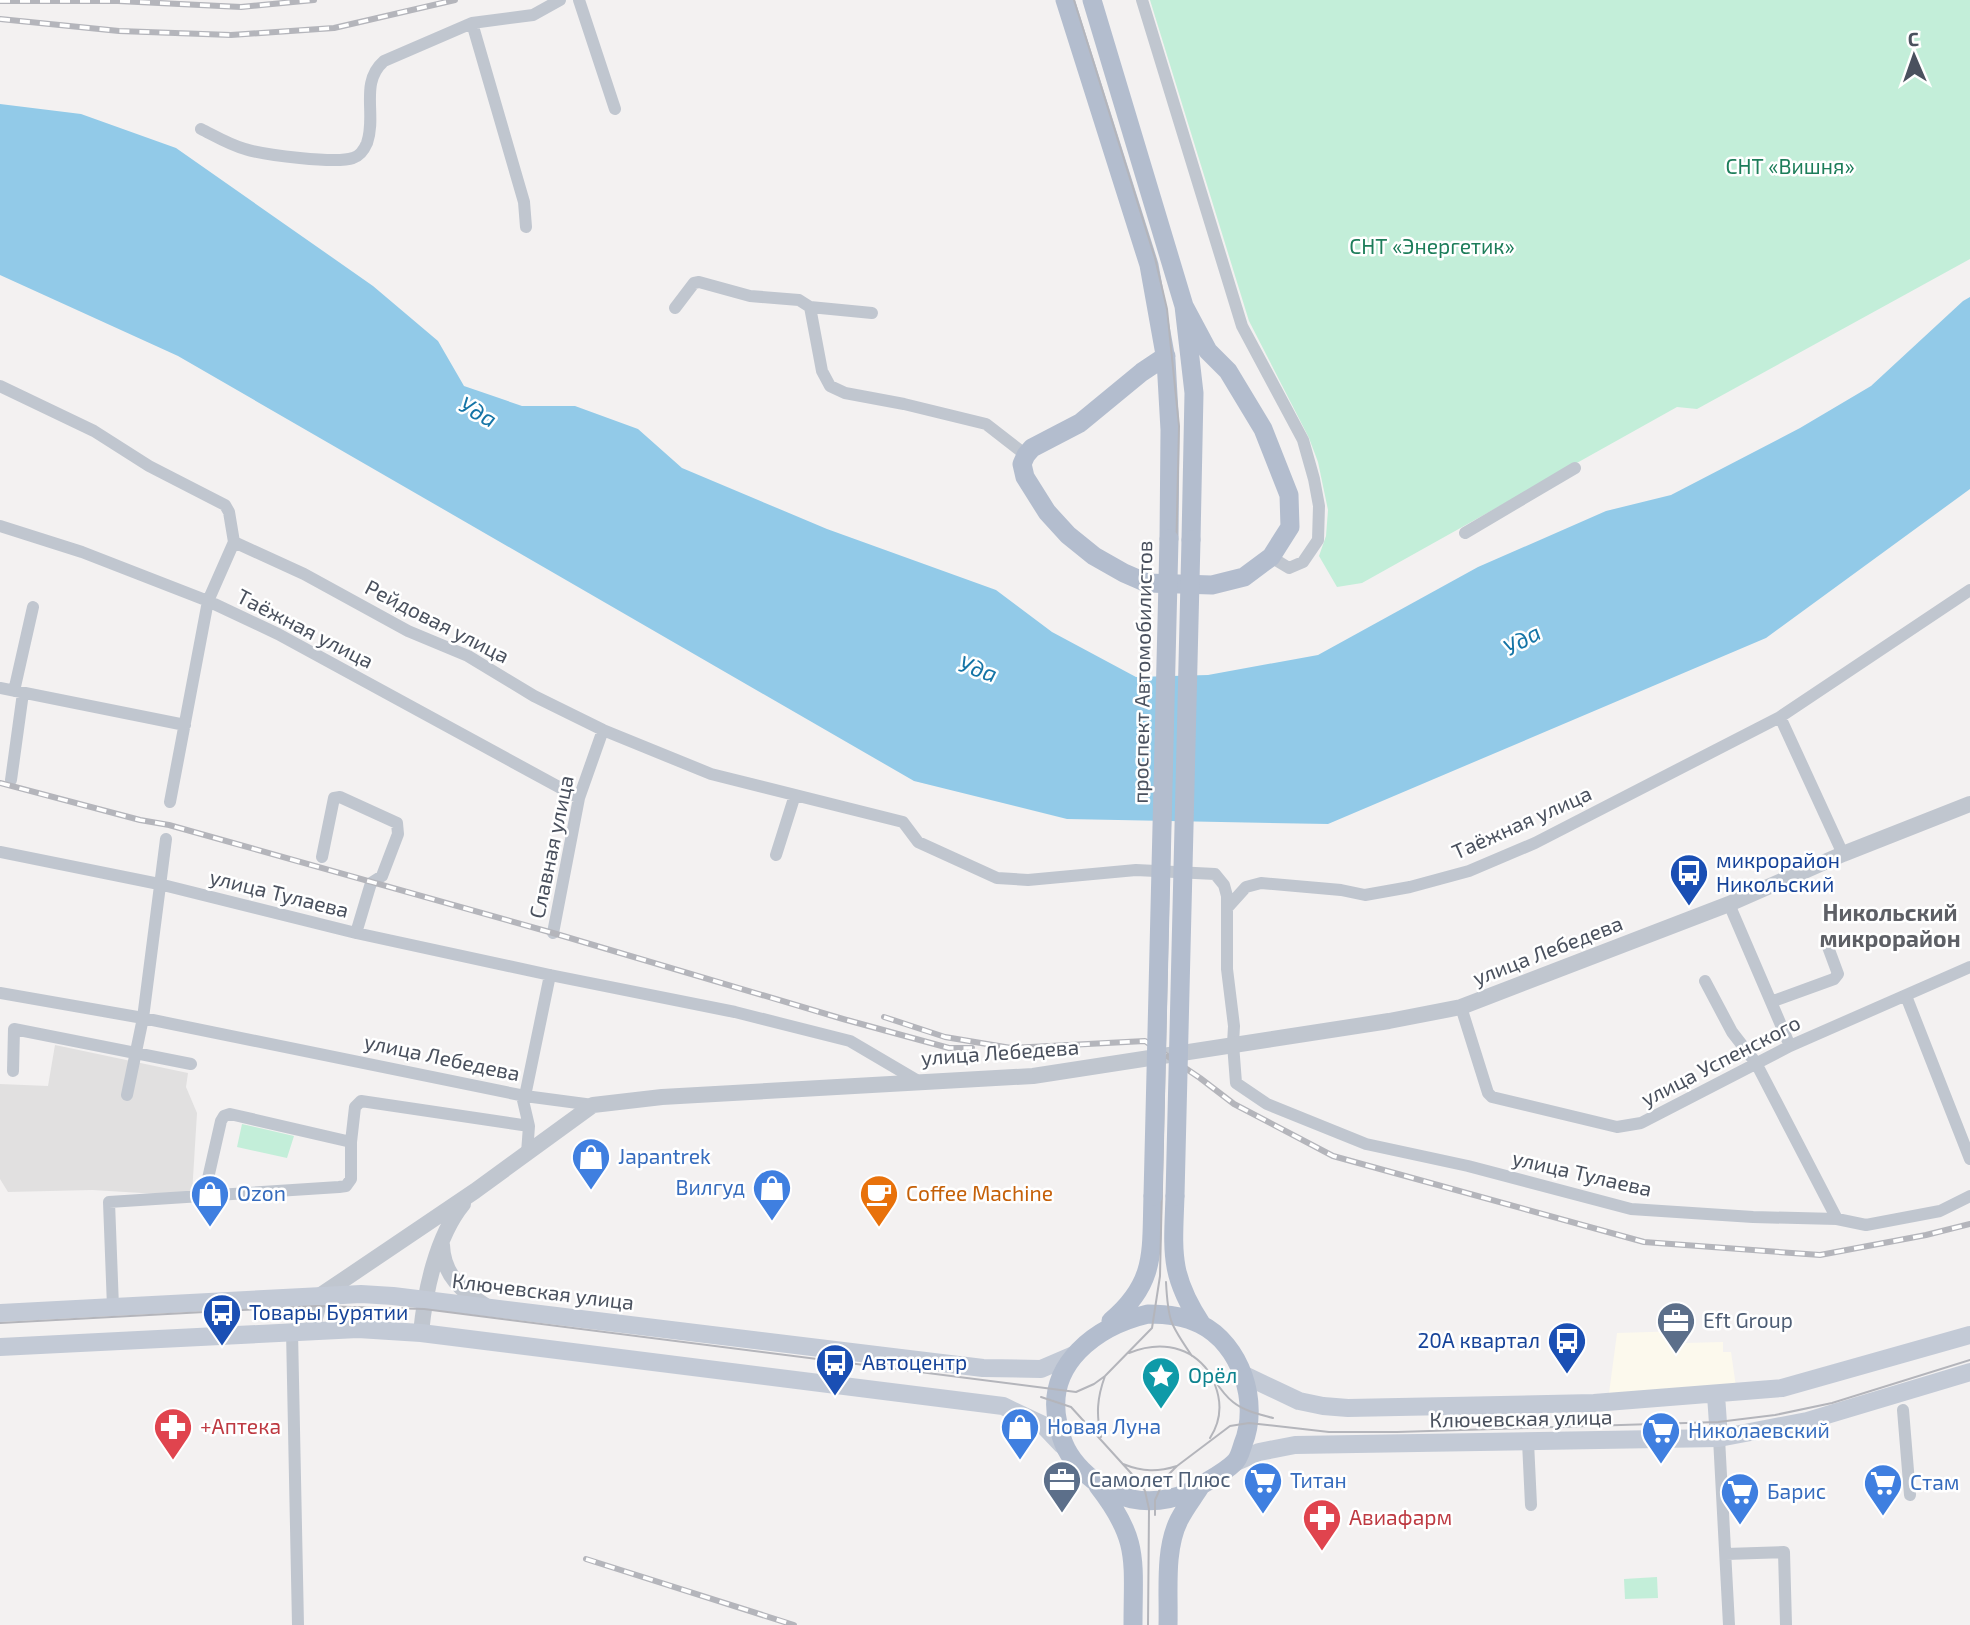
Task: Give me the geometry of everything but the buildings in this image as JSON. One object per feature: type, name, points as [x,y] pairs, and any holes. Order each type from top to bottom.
[{"type":"main road","name":"проспект Автомобилистов","points":[[1065,0],[1149,265],[1166,356],[1170,430],[1150,1257],[1141,1290],[1126,1309],[1092,1338]]},
{"type":"main road","name":"проспект Автомобилистов","points":[[1092,0],[1184,306],[1194,393],[1174,1241],[1178,1281],[1185,1299],[1202,1325]]},
{"type":"main road","points":[[1166,356],[1142,372],[1080,423],[1044,441],[1026,455],[1022,464],[1026,478],[1047,512],[1068,535],[1094,556],[1124,573],[1147,583],[1212,585],[1244,577],[1271,557],[1290,527],[1289,495],[1263,429],[1228,370],[1208,351],[1184,306]]},
{"type":"main road","points":[[1194,393],[1201,381],[1228,370]]},
{"type":"main road","name":"Ключевская улица","points":[[0,1313],[361,1294],[983,1368],[1041,1369],[1076,1353]]},
{"type":"main road","points":[[1062,1446],[1054,1407],[1063,1371],[1076,1353],[1092,1338],[1131,1318],[1149,1314],[1184,1317],[1202,1325],[1227,1348],[1235,1357],[1242,1374],[1251,1412],[1247,1435],[1236,1462],[1185,1495],[1155,1500],[1132,1499],[1097,1485]]},
{"type":"main road","points":[[0,1347],[358,1329],[421,1333],[1003,1406],[1044,1425],[1116,1510],[1130,1541],[1134,1561],[1132,1625]]},
{"type":"main road","name":"Ключевская улица","points":[[1242,1374],[1298,1401],[1323,1406],[1348,1408],[1594,1403],[1782,1388],[1970,1335]]},
{"type":"main road","name":"Ключевская улица","points":[[1236,1462],[1259,1452],[1295,1445],[1719,1438],[1807,1421],[1970,1372]]},
{"type":"main road","points":[[1716,1395],[1719,1438]]},
{"type":"main road","points":[[1168,1625],[1173,1536],[1178,1521],[1201,1486]]},
{"type":"street","points":[[201,129],[246,149],[330,161],[355,158],[363,151],[368,141],[371,120],[370,80],[375,69],[400,53],[472,23],[533,15],[560,0]]},
{"type":"street","points":[[579,0],[615,109]]},
{"type":"street","points":[[1142,0],[1242,326],[1303,440],[1314,479],[1319,506],[1318,540],[1303,562],[1289,568],[1271,557]]},
{"type":"street","points":[[472,23],[523,202],[526,227]]},
{"type":"street","points":[[675,308],[694,283],[699,282],[750,296],[799,300],[810,307],[872,313]]},
{"type":"street","points":[[810,307],[822,371],[830,386],[845,393],[986,424],[1026,455]]},
{"type":"street","points":[[0,386],[94,431],[149,466],[225,505],[229,512],[234,542],[208,601],[170,802]]},
{"type":"street","points":[[1465,533],[1575,468]]},
{"type":"street","name":"Таёжная улица","points":[[0,526],[82,552],[208,601],[278,634],[579,798]]},
{"type":"street","name":"Рейдовая улица","points":[[234,542],[304,573],[408,631],[468,656],[534,696],[603,730],[711,774],[903,822],[918,842],[997,878],[1028,880],[1136,870],[1215,874],[1224,885],[1228,907]]},
{"type":"street","name":"Таёжная улица","points":[[1228,907],[1246,887],[1261,883],[1341,890],[1365,895],[1410,887],[1469,871],[1535,843],[1780,717],[1970,590]]},
{"type":"street","points":[[11,780],[19,692],[33,607]]},
{"type":"street","points":[[0,688],[185,725]]},
{"type":"street","points":[[1780,717],[1843,854]]},
{"type":"street","name":"Славная улица","points":[[553,933],[579,798],[603,730]]},
{"type":"street","points":[[776,855],[795,795]]},
{"type":"street","points":[[322,857],[334,798],[340,797],[397,823],[398,834],[382,876],[371,883],[356,933]]},
{"type":"street","name":"улица Лебедева","points":[[0,993],[143,1018],[524,1096],[593,1105],[662,1097],[1033,1076],[1389,1021],[1461,1007],[1729,904],[1843,854],[1970,804]]},
{"type":"street","points":[[127,1095],[143,1018],[166,839]]},
{"type":"street","name":"улица Тулаева","points":[[0,852],[159,884],[356,933],[735,1012],[850,1041],[918,1081]]},
{"type":"street","points":[[1729,904],[1790,1046]]},
{"type":"street","points":[[1228,907],[1227,969],[1234,1026],[1233,1044]]},
{"type":"street","points":[[1771,1002],[1834,979],[1838,974],[1828,947]]},
{"type":"street","name":"улица Успенского","points":[[1461,1007],[1488,1093],[1493,1097],[1617,1127],[1641,1124],[1790,1046],[1970,967]]},
{"type":"street","points":[[527,1153],[529,1126],[524,1096],[550,975]]},
{"type":"street","points":[[1705,981],[1732,1032],[1756,1063],[1837,1219]]},
{"type":"street","points":[[1906,996],[1970,1159]]},
{"type":"street","points":[[13,1071],[14,1029],[191,1064]]},
{"type":"street","name":"улица Тулаева","points":[[1233,1044],[1236,1083],[1267,1104],[1366,1144],[1468,1166],[1631,1209],[1837,1219],[1866,1226],[1940,1211],[1970,1196]]},
{"type":"street","points":[[113,1307],[109,1202],[346,1186],[351,1179],[355,1107],[361,1101],[529,1126]]},
{"type":"street","points":[[312,1330],[321,1295],[475,1191],[593,1105]]},
{"type":"street","points":[[204,1196],[221,1121],[230,1114],[351,1142]]},
{"type":"street","points":[[421,1333],[425,1300],[442,1244],[452,1219],[475,1191]]},
{"type":"street","points":[[442,1244],[442,1257],[457,1285],[491,1309]]},
{"type":"street","points":[[292,1331],[298,1625]]},
{"type":"street","points":[[1903,1410],[1910,1495]]},
{"type":"street","points":[[1719,1438],[1729,1625]]},
{"type":"street","points":[[1528,1442],[1531,1505]]},
{"type":"street","points":[[1726,1554],[1784,1552],[1786,1625]]},
{"type":"shaded area","points":[[55,1045],[188,1073],[186,1087],[197,1113],[192,1194],[92,1190],[8,1192],[0,1179],[0,1084],[48,1086]]},
{"type":"shaded area","points":[[1684,1331],[1685,1343],[1723,1342],[1723,1352],[1731,1352],[1736,1387],[1609,1393],[1617,1333]]},
{"type":"green space","name":"СНТ «Энергетик»","points":[[1150,0],[1970,0],[1970,259],[1697,409],[1677,407],[1362,583],[1337,587],[1319,556],[1326,536],[1328,510],[1318,462],[1309,438],[1249,321]]},
{"type":"green space","points":[[242,1124],[294,1136],[287,1158],[237,1147]]},
{"type":"green space","points":[[1657,1577],[1658,1598],[1625,1599],[1624,1579]]},
{"type":"water","name":"Уда","points":[[0,104],[81,114],[176,148],[373,286],[438,341],[464,386],[522,406],[575,406],[638,429],[682,468],[827,529],[996,590],[1052,632],[1136,677],[1208,675],[1318,655],[1478,567],[1606,511],[1671,495],[1800,428],[1871,386],[1970,297],[1970,489],[1766,638],[1328,824],[1067,819],[914,781],[178,356],[0,275]]},
{"type":"tram line","points":[[0,1323],[317,1306],[424,1309],[1076,1392],[1105,1376],[1152,1328],[1160,1276],[1179,426],[1167,309],[1155,258],[1074,0]]},
{"type":"tram line","points":[[1166,1282],[1171,1322],[1192,1356]]},
{"type":"tram line","points":[[1129,1353],[1149,1347],[1170,1347],[1188,1354],[1205,1367],[1233,1402],[1247,1410],[1273,1418]]},
{"type":"tram line","points":[[1155,1515],[1155,1500],[1165,1478],[1230,1426],[1249,1423],[1329,1432],[1397,1432],[1718,1422],[1775,1415],[1832,1403],[1970,1360]]},
{"type":"tram line","points":[[1101,1437],[1098,1406],[1105,1376]]},
{"type":"tram line","points":[[1210,1438],[1219,1412],[1215,1385]]},
{"type":"tram line","points":[[1041,1397],[1071,1407],[1145,1491],[1149,1509],[1148,1625]]},
{"type":"tram line","points":[[1123,1464],[1150,1470],[1177,1466]]},
{"type":"railway","points":[[0,1],[118,1],[241,7],[314,0]]},
{"type":"railway","points":[[0,19],[119,31],[231,35],[334,28],[455,0]]},
{"type":"railway","points":[[0,783],[140,820],[169,825],[949,1048],[972,1048]]},
{"type":"railway","points":[[884,1017],[945,1037],[1011,1048],[1145,1041],[1234,1104],[1333,1156],[1644,1242],[1820,1255],[1970,1224]]},
{"type":"railway","points":[[586,1559],[794,1625]]},
{"type":"place","name":"микрорайон Никольский","points":[[1689,907]]},
{"type":"place","name":"Japantrek","points":[[591,1191]]},
{"type":"place","name":"Вилгуд","points":[[772,1222]]},
{"type":"place","name":"Ozon","points":[[210,1228]]},
{"type":"place","name":"Coffee Machine","points":[[879,1228]]},
{"type":"place","name":"Товары Бурятии","points":[[222,1347]]},
{"type":"place","name":"Eft Group","points":[[1676,1355]]},
{"type":"place","name":"20А квартал","points":[[1567,1375]]},
{"type":"place","name":"Автоцентр","points":[[835,1397]]},
{"type":"place","name":"Орёл","points":[[1161,1410]]},
{"type":"place","name":"+Аптека","points":[[173,1461]]},
{"type":"place","name":"Новая Луна","points":[[1020,1461]]},
{"type":"place","name":"Николаевский","points":[[1661,1465]]},
{"type":"place","name":"Самолет Плюс","points":[[1062,1514]]},
{"type":"place","name":"Титан","points":[[1263,1515]]},
{"type":"place","name":"Стам","points":[[1883,1517]]},
{"type":"place","name":"Барис","points":[[1740,1526]]},
{"type":"place","name":"Авиафарм","points":[[1322,1552]]},
{"type":"district","name":"Никольский микрорайон","points":[[1890,926]]},
{"type":"park label","name":"СНТ «Вишня»","points":[[1790,167]]}]
